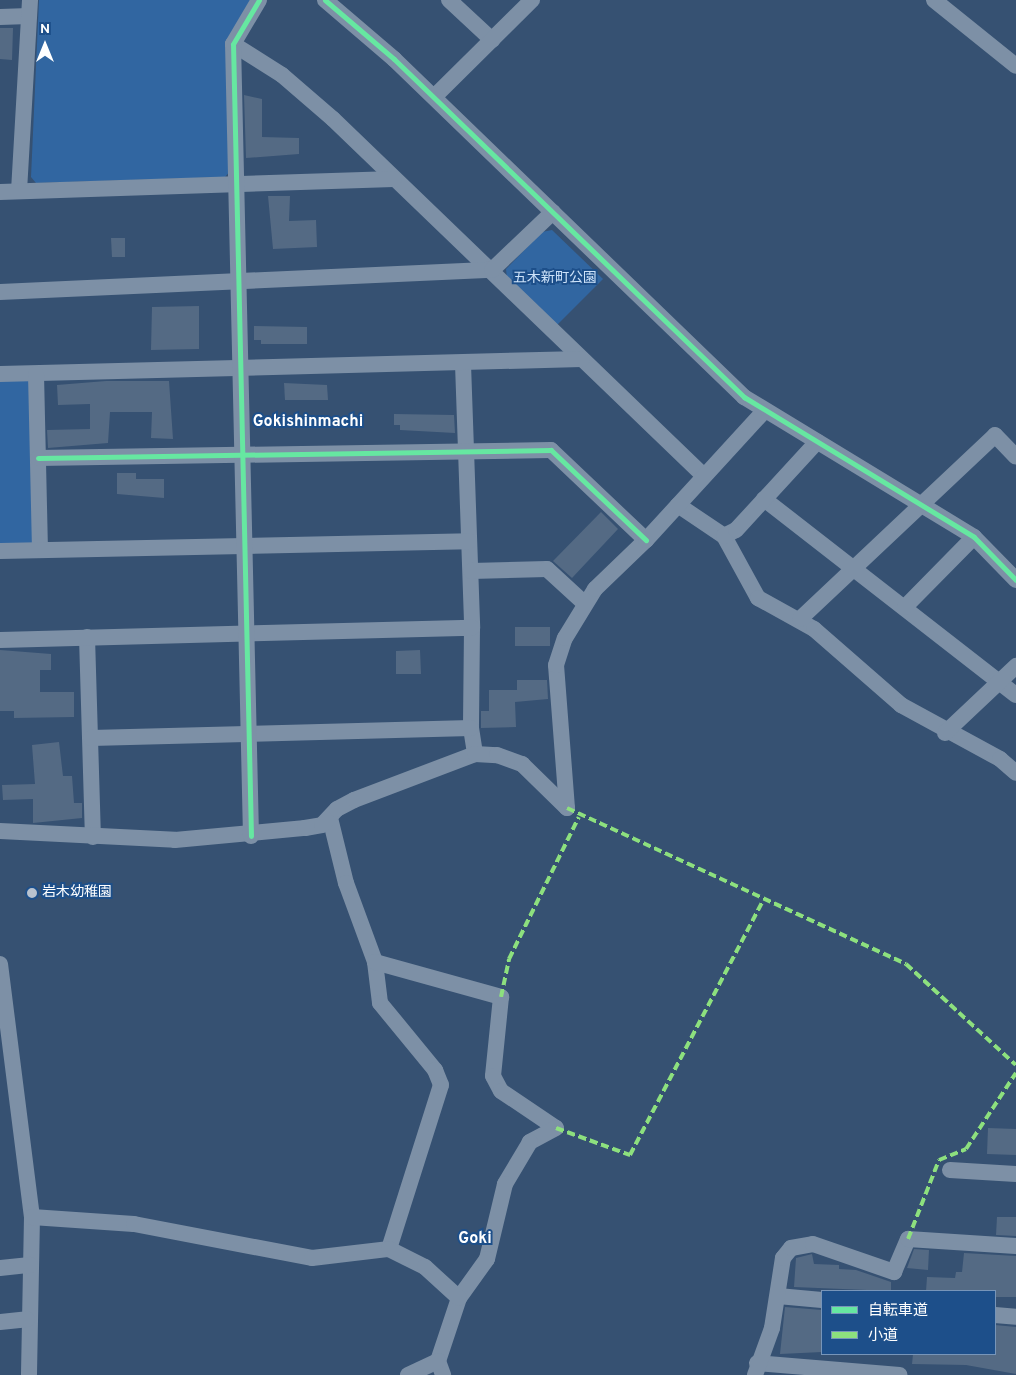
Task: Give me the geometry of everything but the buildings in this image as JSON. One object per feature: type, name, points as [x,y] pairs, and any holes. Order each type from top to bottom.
[{"type":"street","points":[[251,836],[252,732],[245,632],[245,457],[233,44],[259,0]]},
{"type":"street","points":[[325,0],[351,19],[744,397],[764,411],[974,537],[1016,580]]},
{"type":"street","points":[[449,0],[492,40]]},
{"type":"street","points":[[434,98],[532,0]]},
{"type":"street","points":[[934,0],[1016,66]]},
{"type":"street","points":[[0,17],[30,8],[19,191]]},
{"type":"street","points":[[233,44],[282,75],[492,270],[702,475]]},
{"type":"street","points":[[0,192],[394,179]]},
{"type":"street","points":[[0,292],[240,278],[492,270],[553,212]]},
{"type":"street","points":[[0,374],[243,371],[582,359]]},
{"type":"street","points":[[463,364],[471,571],[470,728],[475,754]]},
{"type":"street","points":[[36,374],[40,550]]},
{"type":"street","points":[[0,831],[93,837],[251,836],[322,825],[354,800],[475,754],[497,755],[522,764],[567,808],[556,665],[583,602],[646,540],[678,506],[702,475],[764,411]]},
{"type":"street","points":[[800,620],[920,503],[995,435],[1016,457]]},
{"type":"street","points":[[724,536],[764,499],[816,442]]},
{"type":"street","points":[[38,458],[245,457],[466,450],[550,450],[646,540]]},
{"type":"street","points":[[764,499],[855,566],[1001,681],[1016,695]]},
{"type":"street","points":[[678,506],[724,536],[758,598],[800,620],[901,705],[945,733],[1000,759],[1016,774]]},
{"type":"street","points":[[905,607],[974,537]]},
{"type":"street","points":[[0,551],[246,544],[469,541]]},
{"type":"street","points":[[471,571],[547,569],[583,602]]},
{"type":"street","points":[[0,640],[245,632],[472,628]]},
{"type":"street","points":[[87,637],[93,837]]},
{"type":"street","points":[[945,733],[1016,666]]},
{"type":"street","points":[[91,738],[252,732],[470,728]]},
{"type":"street","points":[[330,818],[346,884],[375,962],[380,1003],[435,1070],[441,1085],[389,1249]]},
{"type":"street","points":[[375,962],[501,997],[493,1076],[501,1091],[556,1128],[530,1142],[517,1160],[505,1184],[487,1259],[459,1298],[440,1368],[408,1375]]},
{"type":"street","points":[[0,964],[32,1217],[27,1319],[29,1375]]},
{"type":"street","points":[[950,1170],[1016,1174]]},
{"type":"street","points":[[32,1217],[134,1224],[312,1258],[389,1249],[425,1267],[459,1298]]},
{"type":"street","points":[[900,1375],[756,1369],[772,1328],[783,1258],[791,1248],[804,1244],[894,1272],[908,1239],[1016,1246]]},
{"type":"street","points":[[0,1268],[30,1264]]},
{"type":"street","points":[[778,1296],[821,1300]]},
{"type":"street","points":[[996,1315],[1016,1317]]},
{"type":"street","points":[[0,1322],[27,1319]]},
{"type":"green space","points":[[39,0],[252,0],[227,47],[232,169],[225,177],[36,183],[31,177]]},
{"type":"green space","name":"五木新町公園","points":[[552,230],[603,279],[556,326],[507,278],[506,269],[542,232]]},
{"type":"green space","points":[[31,379],[33,543],[0,544],[0,380]]},
{"type":"marked path","points":[[567,808],[906,964],[1016,1065]]},
{"type":"marked path","points":[[501,997],[509,959],[579,817]]},
{"type":"marked path","points":[[556,1128],[630,1155],[763,901]]},
{"type":"marked path","points":[[908,1239],[939,1160],[966,1149],[1016,1073]]},
{"type":"cycle path","points":[[251,836],[233,44],[259,0]]},
{"type":"cycle path","points":[[325,0],[394,59],[744,397],[974,537],[1016,580]]},
{"type":"cycle path","points":[[38,458],[551,450],[646,540]]},
{"type":"place","name":"岩木幼稚園","points":[[32,893]]},
{"type":"district","name":"Gokishinmachi","points":[[308,422]]},
{"type":"district","name":"Goki","points":[[475,1239]]}]
